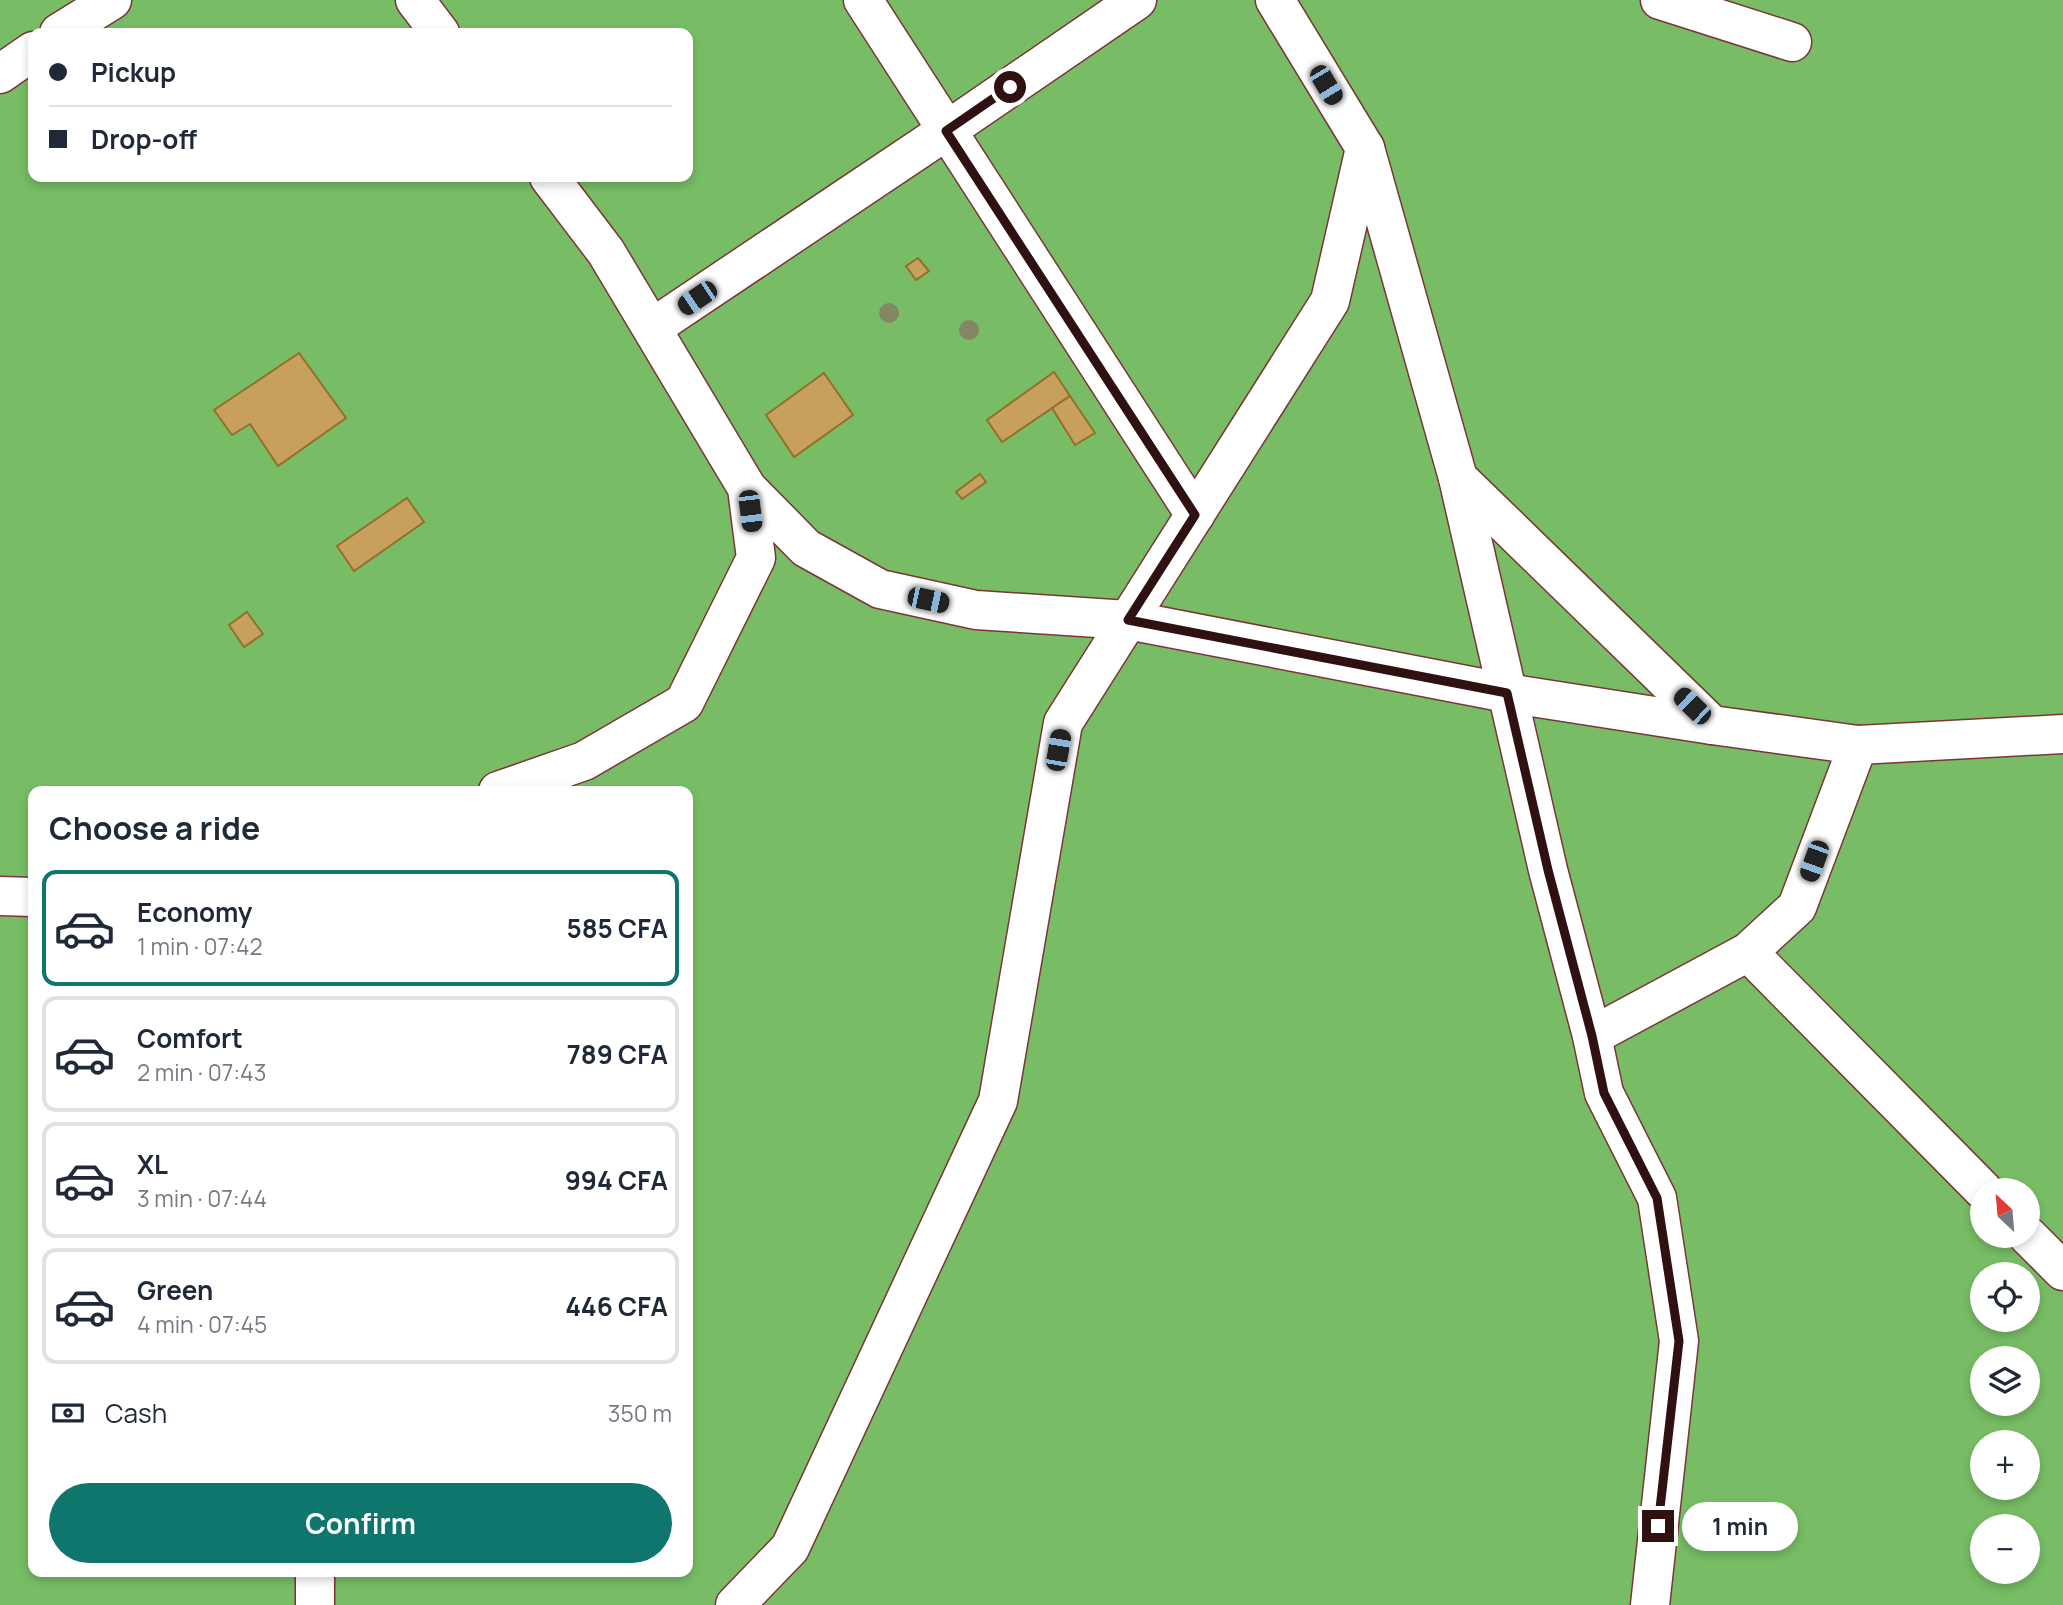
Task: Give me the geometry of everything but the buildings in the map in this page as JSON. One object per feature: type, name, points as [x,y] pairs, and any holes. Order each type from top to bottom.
[{"type":"street","points":[[68,28],[112,0]]},
{"type":"street","points":[[415,0],[436,28]]},
{"type":"street","points":[[863,0],[1195,515]]},
{"type":"street","points":[[652,328],[1137,0]]},
{"type":"street","points":[[1275,0],[1365,148],[1458,478],[1548,870],[1592,1036],[1604,1093],[1657,1198],[1679,1341],[1650,1605]]},
{"type":"street","points":[[1660,0],[1792,42]]},
{"type":"street","points":[[0,74],[28,54]]},
{"type":"street","points":[[735,1605],[790,1548],[998,1101],[1063,723],[1330,301],[1365,148]]},
{"type":"street","points":[[553,182],[606,252],[747,488],[806,548],[880,589],[976,610],[1128,620],[1507,693],[1857,746],[2063,734]]},
{"type":"street","points":[[1458,478],[1712,725]]},
{"type":"street","points":[[512,786],[584,761],[684,703],[756,558],[747,488]]},
{"type":"street","points":[[1592,1036],[1748,952],[1797,907],[1857,746]]},
{"type":"street","points":[[0,896],[28,897]]},
{"type":"street","points":[[1748,952],[1971,1178]]},
{"type":"street","points":[[2040,1248],[2063,1271]]},
{"type":"street","points":[[315,1577],[315,1605]]},
{"type":"green space","points":[[0,0],[2063,0],[2063,1605],[0,1605]]},
{"type":"route","points":[[1010,87],[946,131],[1195,515],[1128,620],[1507,693],[1604,1093],[1657,1198],[1679,1341],[1658,1526]]}]
